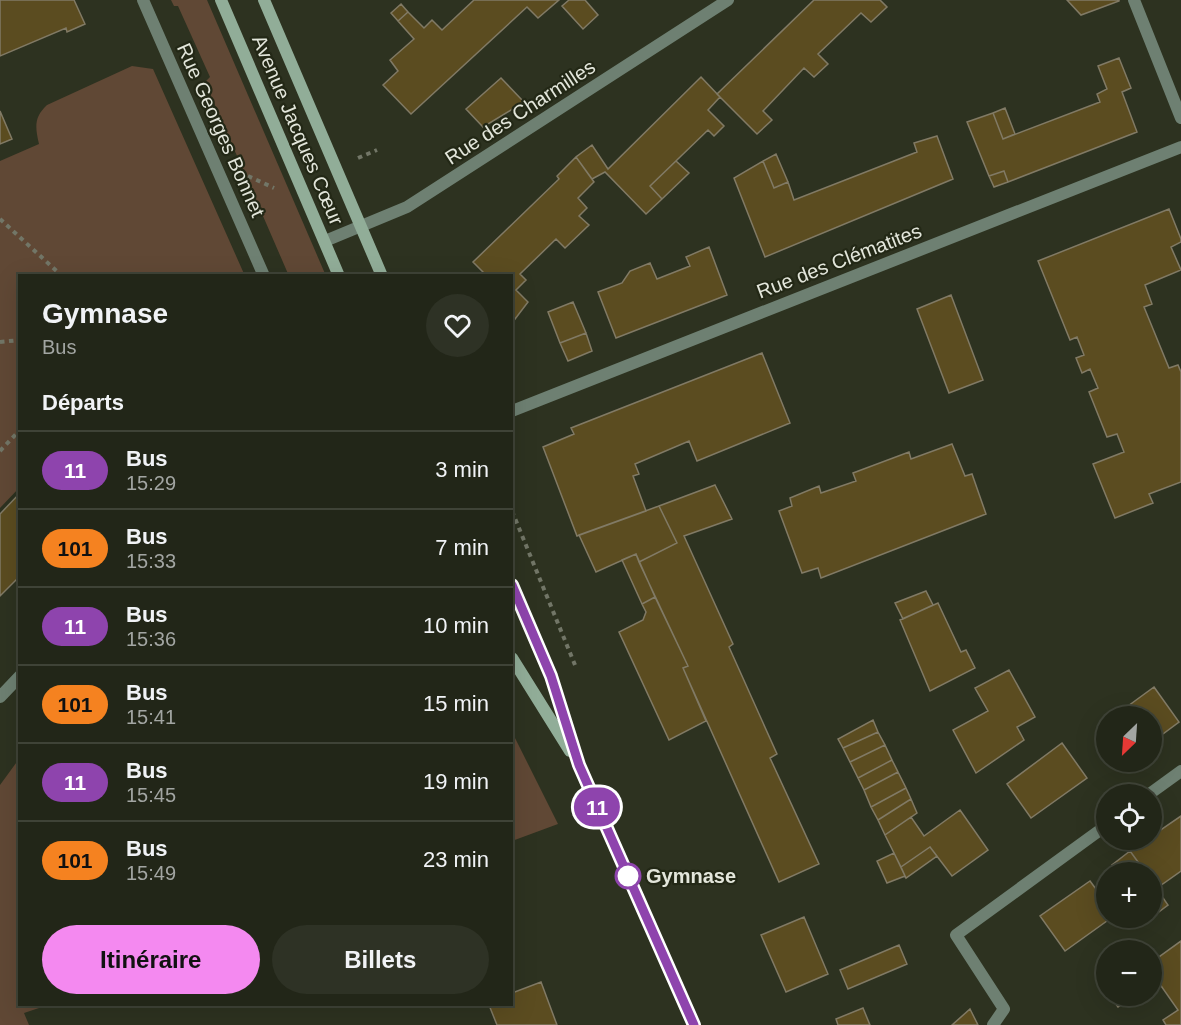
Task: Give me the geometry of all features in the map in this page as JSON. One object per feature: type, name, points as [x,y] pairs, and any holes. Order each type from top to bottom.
[{"type":"main road","name":"Avenue Jacques Cœur","points":[[221,0],[338,274]]},
{"type":"main road","name":"Avenue Jacques Cœur","points":[[264,0],[381,274]]},
{"type":"main road","points":[[513,587],[551,676],[579,765],[694,1025]]},
{"type":"main road","points":[[513,660],[579,765]]},
{"type":"street","name":"Rue Georges Bonnet","points":[[143,0],[263,274]]},
{"type":"street","name":"Rue des Charmilles","points":[[325,241],[407,207],[728,0]]},
{"type":"street","points":[[1134,0],[1181,118]]},
{"type":"street","name":"Rue des Clématites","points":[[513,411],[1181,147]]},
{"type":"street","points":[[0,698],[18,678]]},
{"type":"street","points":[[1162,785],[1181,771]]},
{"type":"street","points":[[993,1025],[1004,1010],[956,935],[1096,833]]},
{"type":"path","points":[[0,219],[60,274]]},
{"type":"path","points":[[0,342],[18,340]]},
{"type":"path","points":[[0,450],[18,432]]},
{"type":"path","points":[[513,513],[578,672]]},
{"type":"shaded area","points":[[171,0],[207,0],[325,274],[288,274],[205,82],[210,77],[178,6],[174,6]]},
{"type":"shaded area","points":[[132,66],[153,69],[244,274],[18,274],[18,489],[0,508],[0,161],[39,144],[38,118],[47,105]]},
{"type":"shaded area","points":[[513,734],[558,824],[513,841]]},
{"type":"shaded area","points":[[18,760],[18,1006],[45,1006],[24,1013],[29,1025],[0,1025],[0,785]]},
{"type":"building","points":[[0,0],[74,0],[85,24],[67,32],[66,28],[0,56]]},
{"type":"building","points":[[474,0],[559,0],[538,18],[527,7],[411,114],[383,85],[398,71],[390,60],[414,39],[398,21],[408,12],[424,28],[432,20],[442,30]]},
{"type":"building","points":[[569,0],[585,0],[598,15],[583,29],[562,6]]},
{"type":"building","points":[[814,0],[880,0],[887,7],[871,22],[861,13],[818,54],[828,64],[814,77],[804,68],[763,111],[772,120],[757,134],[717,94]]},
{"type":"building","points":[[1067,0],[1119,0],[1119,1],[1081,15]]},
{"type":"building","points":[[401,4],[408,12],[398,21],[391,13]]},
{"type":"building","points":[[1119,58],[1131,88],[1122,92],[1137,132],[1008,182],[1004,171],[989,176],[967,122],[993,113],[1003,139],[1100,102],[1097,94],[1107,89],[1098,66]]},
{"type":"building","points":[[701,77],[720,97],[708,110],[724,126],[714,136],[708,130],[650,186],[662,199],[646,214],[605,172],[592,179],[576,157],[592,145],[608,169]]},
{"type":"building","points":[[501,78],[524,102],[483,127],[466,109]]},
{"type":"building","points":[[1005,108],[1015,134],[1003,139],[993,113]]},
{"type":"building","points":[[0,111],[12,139],[0,144]]},
{"type":"building","points":[[937,136],[953,179],[765,257],[734,178],[763,161],[774,188],[788,182],[794,200],[917,152],[914,143]]},
{"type":"building","points":[[776,154],[788,182],[774,188],[763,161]]},
{"type":"building","points":[[576,157],[594,182],[578,198],[587,208],[579,216],[589,225],[565,248],[556,239],[520,274],[526,280],[516,290],[528,302],[513,322],[513,274],[485,274],[473,262],[559,179],[557,176]]},
{"type":"building","points":[[676,161],[689,173],[662,199],[650,186]]},
{"type":"building","points":[[1004,171],[1008,182],[994,187],[989,176]]},
{"type":"building","points":[[1169,209],[1181,239],[1181,242],[1171,247],[1181,270],[1145,285],[1152,304],[1144,307],[1169,368],[1178,365],[1181,372],[1181,482],[1149,494],[1153,503],[1115,518],[1093,464],[1124,452],[1117,434],[1107,437],[1089,392],[1098,388],[1090,369],[1082,373],[1076,358],[1084,355],[1077,337],[1070,340],[1038,261]]},
{"type":"building","points":[[709,247],[727,295],[616,338],[598,292],[622,283],[630,271],[650,263],[657,279],[690,266],[686,257]]},
{"type":"building","points":[[951,295],[983,380],[949,393],[917,309]]},
{"type":"building","points":[[573,302],[586,333],[560,343],[548,312]]},
{"type":"building","points":[[586,333],[592,351],[568,361],[560,343]]},
{"type":"building","points":[[762,353],[790,423],[697,461],[689,441],[635,464],[639,474],[633,476],[646,511],[577,536],[543,447],[574,434],[571,428]]},
{"type":"building","points":[[952,444],[965,476],[972,474],[986,514],[821,578],[818,568],[802,573],[779,511],[792,506],[790,498],[819,486],[821,493],[856,481],[853,473],[909,452],[911,459]]},
{"type":"building","points":[[715,485],[732,519],[684,536],[733,644],[729,647],[777,754],[770,758],[819,864],[779,882],[683,668],[688,666],[639,562],[677,543],[659,506]]},
{"type":"building","points":[[18,495],[18,578],[0,596],[0,514]]},
{"type":"building","points":[[659,506],[677,543],[639,562],[636,554],[596,572],[579,535]]},
{"type":"building","points":[[636,554],[655,597],[642,604],[622,560]]},
{"type":"building","points":[[926,591],[933,605],[903,619],[895,603]]},
{"type":"building","points":[[655,597],[688,666],[683,668],[706,721],[669,740],[619,632],[643,620],[646,612],[642,604]]},
{"type":"building","points":[[938,603],[961,652],[966,650],[975,668],[930,691],[900,620]]},
{"type":"building","points":[[1009,670],[1035,717],[1017,727],[1024,740],[976,773],[953,730],[988,711],[975,688]]},
{"type":"building","points":[[1154,687],[1179,722],[1162,735],[1162,706],[1128,706]]},
{"type":"building","points":[[873,720],[878,732],[843,748],[838,739]]},
{"type":"building","points":[[878,732],[885,745],[850,762],[843,748]]},
{"type":"building","points":[[1062,743],[1087,778],[1031,818],[1007,784]]},
{"type":"building","points":[[885,745],[892,760],[858,778],[850,762]]},
{"type":"building","points":[[892,760],[898,772],[864,790],[858,778]]},
{"type":"building","points":[[898,772],[906,788],[871,807],[864,790]]},
{"type":"building","points":[[906,788],[911,799],[878,820],[871,807]]},
{"type":"building","points":[[911,799],[917,813],[885,835],[878,820]]},
{"type":"building","points":[[960,810],[988,850],[952,876],[930,847],[901,867],[885,835],[911,817],[924,836]]},
{"type":"building","points":[[1181,816],[1181,871],[1162,884],[1162,862],[1138,862],[1130,851],[1162,850],[1162,829]]},
{"type":"building","points":[[930,847],[937,856],[906,878],[901,867]]},
{"type":"building","points":[[1130,851],[1138,862],[1116,862]]},
{"type":"building","points":[[894,853],[905,876],[887,883],[877,861]]},
{"type":"building","points":[[1090,881],[1096,889],[1097,928],[1065,951],[1040,916]]},
{"type":"building","points":[[1162,896],[1168,905],[1162,910]]},
{"type":"building","points":[[804,917],[828,974],[786,992],[761,935]]},
{"type":"building","points":[[1181,941],[1181,1025],[1166,1025],[1163,1020],[1178,1010],[1162,987],[1162,955]]},
{"type":"building","points":[[899,945],[907,964],[848,989],[840,970]]},
{"type":"building","points":[[541,982],[557,1025],[497,1025],[489,1006],[513,1006],[513,993]]},
{"type":"building","points":[[863,1008],[870,1025],[838,1025],[836,1019]]},
{"type":"building","points":[[970,1009],[978,1025],[952,1025]]},
{"type":"bus line","name":"11","points":[[513,587],[551,676],[579,765],[694,1025]]},
{"type":"place","name":"Gymnase","points":[[628,876]]}]
